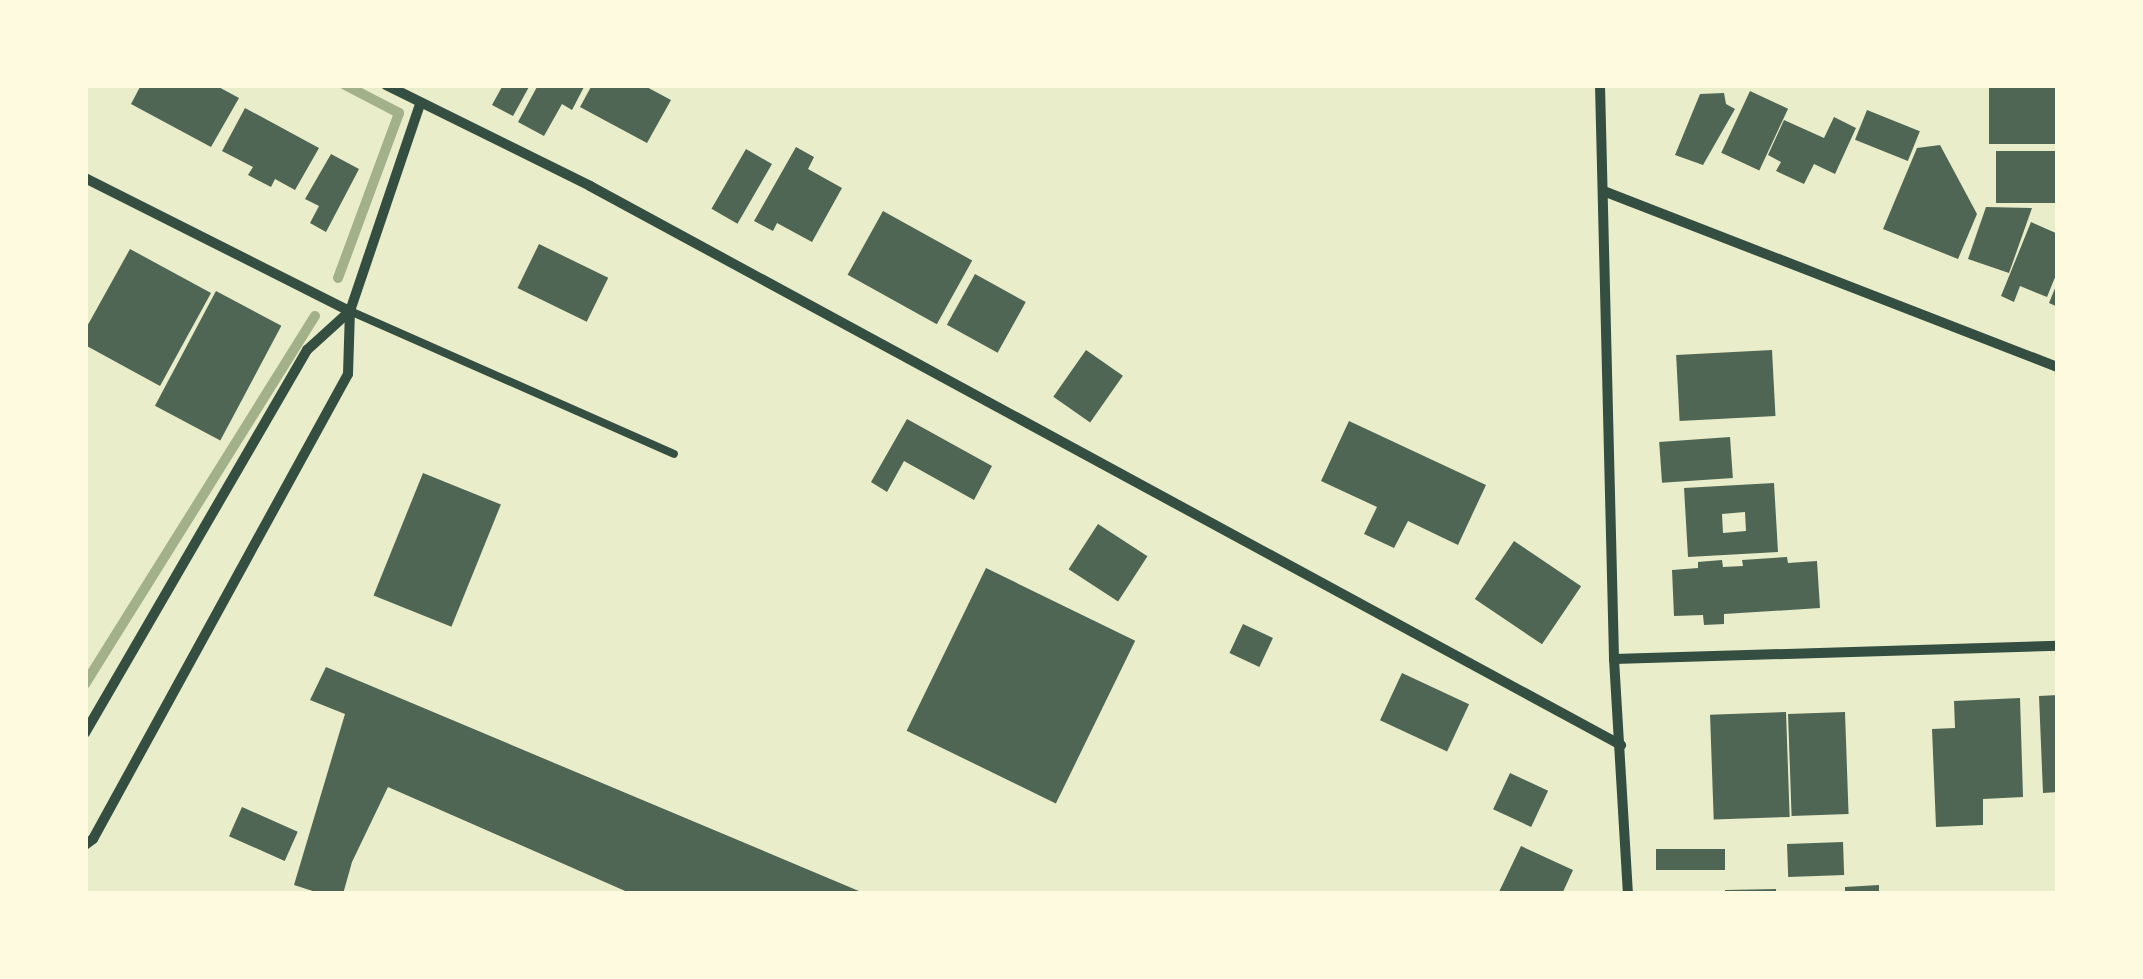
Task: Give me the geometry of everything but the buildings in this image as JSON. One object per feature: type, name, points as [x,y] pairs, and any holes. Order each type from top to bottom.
[{"type":"street","points":[[386,85],[590,186],[1621,745]]},
{"type":"street","points":[[1600,85],[1606,192],[1614,659],[1628,894]]},
{"type":"street","points":[[85,845],[102,822],[348,374],[350,311],[420,104]]},
{"type":"street","points":[[85,178],[350,311]]},
{"type":"street","points":[[1606,192],[2058,367]]},
{"type":"street","points":[[85,733],[307,350],[350,311]]},
{"type":"street","points":[[1614,659],[2058,646]]},
{"type":"lane","points":[[350,311],[674,454]]},
{"type":"waterway","points":[[338,278],[399,113],[345,85]]},
{"type":"waterway","points":[[85,684],[315,316]]}]
